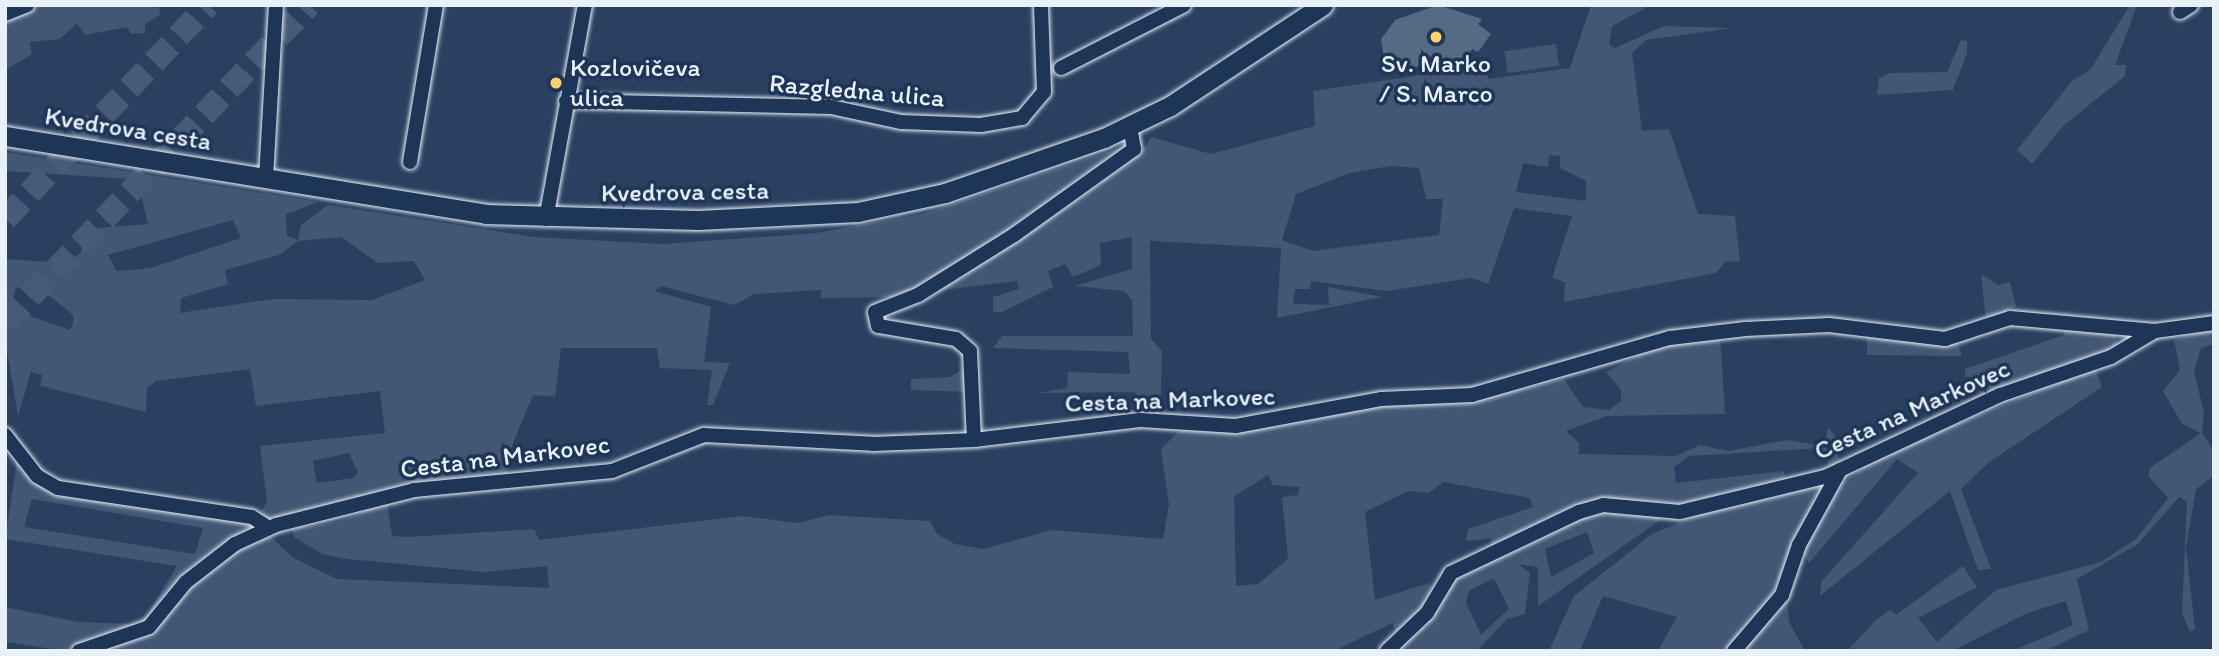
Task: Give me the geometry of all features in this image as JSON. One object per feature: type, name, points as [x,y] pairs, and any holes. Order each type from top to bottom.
[{"type":"street","points":[[5,14],[27,5]]},
{"type":"street","points":[[266,178],[276,5]]},
{"type":"street","points":[[410,162],[436,5]]},
{"type":"street","points":[[546,219],[585,5]]},
{"type":"street","name":"Razgledna ulica","points":[[566,101],[831,107],[901,122],[981,125],[1022,118],[1044,92],[1041,5]]},
{"type":"street","points":[[1061,68],[1184,5]]},
{"type":"street","name":"Kvedrova cesta","points":[[5,136],[546,219],[858,212],[969,186],[1130,126],[1224,72],[1323,5]]},
{"type":"street","points":[[974,440],[970,351],[957,339],[878,326],[875,312],[918,295],[1014,235],[1134,149],[1130,126]]},
{"type":"street","name":"Cesta na Markovec","points":[[79,651],[149,627],[186,582],[235,544],[269,528],[414,490],[611,471],[704,435],[873,444],[974,440],[1129,421],[1236,426],[1381,399],[1472,395],[1670,338],[1745,329],[1829,325],[1945,339],[2023,318],[2155,331],[2214,323]]},
{"type":"street","name":"Cesta na Markovec","points":[[1387,651],[1427,613],[1451,573],[1580,512],[1604,505],[1680,512],[1840,470],[2000,395],[2111,357],[2155,331]]},
{"type":"street","points":[[5,435],[37,476],[58,488],[252,517],[269,528]]},
{"type":"street","points":[[1734,651],[1782,595],[1799,545],[1840,470]]},
{"type":"shaded area","points":[[36,5],[159,5],[160,15],[145,24],[145,33],[131,34],[127,27],[85,35],[77,23],[60,39],[30,42],[32,54],[5,70],[5,18]]},
{"type":"shaded area","points":[[1591,5],[1651,5],[1612,26],[1609,44],[1615,48],[1664,26],[1732,28],[1646,40],[1632,53],[1642,131],[1669,129],[1698,214],[1735,216],[1740,262],[1726,261],[1716,273],[1564,302],[1565,282],[1552,278],[1572,216],[1514,208],[1488,284],[1471,278],[1387,291],[1311,281],[1310,289],[1295,289],[1293,304],[1329,305],[1328,287],[1382,297],[1277,318],[1281,248],[1150,241],[1151,339],[1162,351],[1160,419],[1140,418],[1135,392],[1039,393],[1067,388],[1068,372],[1130,374],[1128,352],[993,348],[1002,336],[1133,336],[1132,300],[1124,291],[1075,286],[1132,269],[1132,237],[1100,243],[1101,265],[1073,277],[1065,264],[1048,271],[1053,287],[1002,312],[993,312],[993,297],[1019,289],[1017,281],[942,290],[1144,149],[1151,137],[1211,154],[1315,126],[1313,91],[1482,66],[1489,79],[1570,68]],"holes":[[[1549,155],[1560,156],[1560,168],[1586,181],[1586,201],[1516,192],[1523,163],[1548,167]],[[1391,166],[1419,168],[1426,199],[1443,199],[1439,235],[1313,251],[1282,240],[1296,194],[1349,173]]]},
{"type":"shaded area","points":[[2130,5],[2137,5],[2115,65],[2126,65],[2125,76],[2063,126],[2032,164],[2017,150],[2072,81],[2090,70]]},
{"type":"shaded area","points":[[1961,40],[1967,41],[1967,53],[1953,90],[1877,95],[1879,78],[1889,73],[1947,72]]},
{"type":"shaded area","points":[[1556,44],[1559,66],[1508,73],[1505,51]]},
{"type":"shaded area","points":[[1125,146],[1054,203],[902,297],[821,298],[821,290],[754,294],[734,305],[661,286],[654,291],[711,307],[704,362],[730,363],[713,405],[707,405],[712,370],[660,368],[657,348],[561,348],[555,397],[533,395],[509,453],[507,480],[404,484],[371,503],[302,520],[270,520],[260,513],[267,502],[260,446],[385,433],[380,391],[256,406],[250,369],[156,381],[147,388],[146,412],[40,386],[42,375],[31,372],[18,416],[5,339],[5,259],[64,263],[81,253],[83,229],[148,224],[138,183],[131,179],[5,171],[5,152],[318,202],[286,214],[287,236],[298,240],[301,225],[328,205],[534,237],[663,244],[816,233],[923,214]],"holes":[[[233,220],[241,238],[151,268],[117,271],[108,255]],[[341,237],[378,263],[414,261],[425,280],[372,300],[273,299],[180,313],[181,298],[228,284],[225,270],[279,255],[298,241]],[[16,287],[51,297],[73,315],[73,324],[70,330],[10,309]],[[349,453],[358,472],[353,478],[317,483],[313,461]]]},
{"type":"shaded area","points":[[1981,274],[1998,285],[2010,282],[2016,306],[1986,322]]},
{"type":"shaded area","points":[[2062,324],[2115,329],[2118,349],[1993,397],[1983,376],[1965,377],[1965,369],[2064,335]]},
{"type":"shaded area","points":[[2214,328],[2214,344],[2201,348],[2194,371],[2204,413],[2202,433],[2214,451],[2214,476],[2196,489],[2186,547],[2195,629],[2190,632],[2182,613],[2187,502],[2179,497],[2138,544],[2077,579],[2089,630],[2045,651],[2012,651],[2073,625],[2066,601],[2027,613],[1952,651],[1847,651],[1876,620],[1890,610],[1896,615],[1963,566],[1977,587],[1918,618],[1937,642],[1996,590],[2101,562],[2136,539],[2168,498],[2148,476],[2150,468],[2201,433],[2182,424],[2163,391],[2180,370],[2174,340]]},
{"type":"shaded area","points":[[1867,333],[1958,343],[1962,356],[1867,355]]},
{"type":"shaded area","points":[[1720,336],[1725,414],[1606,416],[1566,431],[1579,443],[1579,454],[1676,456],[1700,445],[1728,451],[1787,440],[1817,445],[1825,442],[1828,427],[1841,444],[1834,449],[1844,466],[1830,469],[1822,448],[1689,456],[1674,467],[1676,483],[1784,471],[1785,480],[1677,509],[1604,500],[1492,553],[1491,538],[1466,541],[1468,529],[1533,507],[1530,498],[1444,482],[1428,493],[1408,491],[1365,512],[1375,600],[1429,583],[1436,591],[1400,641],[1392,623],[1334,651],[96,651],[132,640],[221,558],[268,534],[292,557],[337,579],[549,588],[547,566],[484,572],[348,559],[322,554],[294,537],[292,529],[341,521],[387,502],[392,536],[408,537],[534,529],[539,540],[743,516],[798,523],[829,515],[930,521],[937,534],[955,544],[983,549],[1052,530],[1163,539],[1169,505],[1161,449],[1182,428],[1245,431],[1376,405],[1494,396],[1564,379],[1583,407],[1609,410],[1621,401],[1621,390],[1606,372],[1658,346]],"holes":[[[1268,475],[1273,485],[1300,487],[1298,495],[1282,497],[1288,559],[1258,584],[1236,586],[1234,496]]]},
{"type":"shaded area","points":[[2095,367],[2102,387],[1989,462],[1961,489],[1991,569],[1978,570],[1950,491],[1820,596],[1821,582],[1918,473],[1897,459],[1809,563],[1803,553],[1839,485],[1882,456]]},
{"type":"shaded area","points":[[965,368],[966,392],[911,390],[911,379],[950,377]]},
{"type":"shaded area","points":[[17,461],[32,477],[239,518],[254,528],[148,623],[65,651],[5,642],[5,607],[78,622],[134,624],[147,615],[177,566],[5,539]],"holes":[[[32,499],[203,528],[195,554],[24,527]]]},
{"type":"shaded area","points":[[1817,482],[1822,492],[1775,595],[1729,651],[1658,651],[1677,617],[1603,596],[1580,651],[1549,651],[1574,596],[1652,534],[1729,502]]},
{"type":"shaded area","points":[[1596,510],[1666,516],[1538,606],[1538,567],[1518,564],[1530,573],[1525,614],[1507,619],[1477,651],[1396,651],[1426,622],[1453,578]],"holes":[[[1587,532],[1594,553],[1551,577],[1545,549]],[[1494,578],[1509,609],[1481,635],[1466,603],[1469,591]]]},
{"type":"shaded area","points":[[1787,597],[1789,622],[1805,651],[1742,651]]},
{"type":"building","name":"Sv. Marko / S. Marco","points":[[1438,5],[1482,19],[1478,24],[1491,34],[1478,52],[1472,49],[1467,57],[1437,64],[1430,56],[1423,66],[1406,68],[1384,58],[1381,39],[1395,20]]},
{"type":"tunnel","points":[[5,219],[208,5]]},
{"type":"tunnel","points":[[5,323],[309,5]]},
{"type":"place","name":"Sv. Marko / S. Marco","points":[[1436,37]]},
{"type":"place","name":"Kozlovičeva ulica","points":[[556,83]]}]
